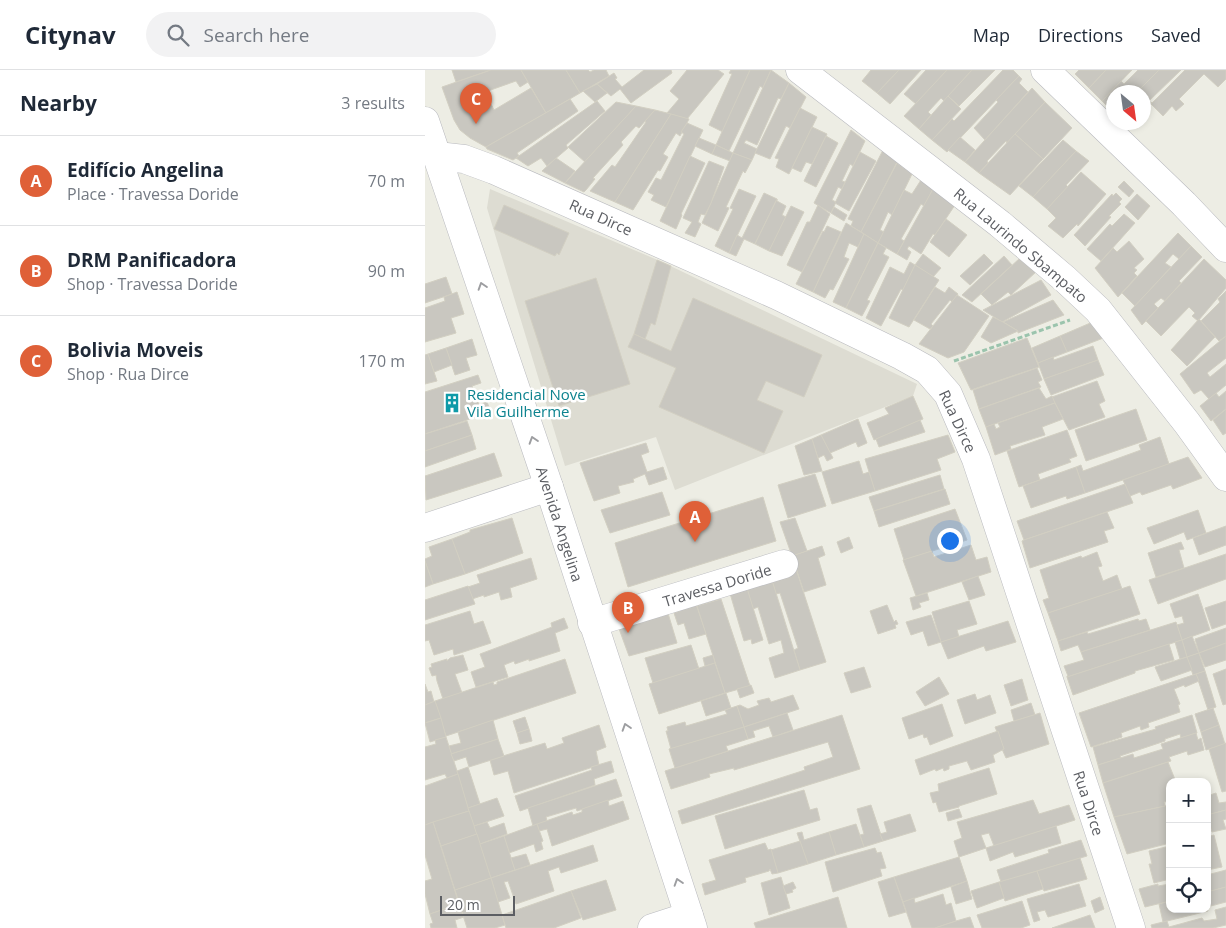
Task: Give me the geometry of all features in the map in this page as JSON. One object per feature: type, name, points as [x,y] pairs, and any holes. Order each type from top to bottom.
[{"type":"street","name":"Rua Laurindo Sbampato","points":[[800,70],[1000,224],[1065,279],[1098,310],[1176,408],[1226,477]]},
{"type":"street","points":[[1045,70],[1184,204],[1226,248]]},
{"type":"street","name":"Avenida Angelina","points":[[425,121],[549,487],[691,922]]},
{"type":"street","name":"Rua Dirce","points":[[437,156],[464,159],[493,170],[776,295],[902,356],[927,370],[937,380],[948,394],[976,459],[1131,928]]},
{"type":"street","points":[[425,528],[549,487]]},
{"type":"street","name":"Travessa Doride","points":[[592,623],[783,564]]},
{"type":"street","points":[[652,928],[691,922]]},
{"type":"path","points":[[927,370],[1098,310]]},
{"type":"shaded area","points":[[490,189],[660,261],[917,384],[913,396],[675,490],[656,437],[565,466],[487,208]]},
{"type":"building","points":[[452,70],[491,70],[456,82]]},
{"type":"building","points":[[491,70],[521,70],[528,82],[520,87],[516,81],[485,92],[494,110],[531,88],[546,113],[486,147],[460,130],[454,120],[442,87]]},
{"type":"building","points":[[521,70],[566,70],[580,93],[546,113]]},
{"type":"building","points":[[566,70],[588,70],[590,72],[606,70],[609,76],[580,93]]},
{"type":"building","points":[[644,70],[671,70],[672,73],[631,103],[620,89],[611,96],[597,84],[614,73],[617,78],[615,79],[622,87]]},
{"type":"building","points":[[687,70],[718,70],[724,74],[687,119],[667,113],[679,99],[670,91]]},
{"type":"building","points":[[731,70],[750,70],[723,132],[709,125],[732,74],[729,73]]},
{"type":"building","points":[[750,70],[771,70],[763,88],[760,86],[729,151],[716,145]]},
{"type":"building","points":[[771,70],[789,83],[781,99],[778,98],[757,145],[746,140],[744,143],[757,149],[752,160],[733,153]]},
{"type":"building","points":[[871,70],[899,70],[877,93],[862,81]]},
{"type":"building","points":[[899,70],[921,70],[890,104],[877,93]]},
{"type":"building","points":[[926,70],[947,70],[916,104],[904,94]]},
{"type":"building","points":[[947,70],[972,70],[944,101],[941,98],[928,112],[931,115],[919,129],[904,116]]},
{"type":"building","points":[[972,70],[995,70],[959,106],[948,96]]},
{"type":"building","points":[[1003,70],[1013,70],[1019,76],[947,152],[932,140],[952,119],[954,121]]},
{"type":"building","points":[[1079,70],[1106,70],[1089,88],[1075,74]]},
{"type":"building","points":[[1106,70],[1132,70],[1117,85],[1106,85],[1106,97],[1102,101],[1089,88]]},
{"type":"building","points":[[1138,70],[1159,70],[1144,85],[1117,85],[1121,81],[1124,84]]},
{"type":"building","points":[[1159,70],[1181,70],[1151,99],[1151,85],[1144,85]]},
{"type":"building","points":[[1185,70],[1226,70],[1226,79],[1218,87],[1204,74],[1179,99],[1184,104],[1176,111],[1172,106],[1163,116],[1151,104]]},
{"type":"building","points":[[1019,76],[1022,79],[1019,83],[1028,92],[985,140],[974,128],[998,102],[996,100]]},
{"type":"building","points":[[789,83],[806,97],[790,128],[786,126],[770,159],[755,153]]},
{"type":"building","points":[[597,84],[607,93],[595,102],[583,91]]},
{"type":"building","points":[[1032,88],[1045,102],[1007,143],[1006,141],[987,161],[988,163],[979,173],[965,162]]},
{"type":"building","points":[[948,96],[961,109],[932,140],[919,129]]},
{"type":"building","points":[[1106,97],[1106,105],[1102,101]]},
{"type":"building","points":[[570,99],[578,111],[517,153],[519,156],[513,160],[487,149],[486,147]]},
{"type":"building","points":[[597,101],[605,111],[566,145],[568,148],[547,166],[541,158],[528,166],[516,158]]},
{"type":"building","points":[[616,102],[636,106],[585,162],[568,147]]},
{"type":"building","points":[[1045,102],[1072,128],[1043,159],[1015,134]]},
{"type":"building","points":[[636,106],[655,110],[639,128],[636,126],[621,142],[623,145],[593,178],[595,179],[586,190],[584,192],[565,183]]},
{"type":"building","points":[[800,108],[817,117],[789,174],[776,167],[779,159],[775,158]]},
{"type":"building","points":[[655,110],[671,114],[615,202],[590,191],[612,165],[615,167],[645,121]]},
{"type":"building","points":[[671,114],[689,119],[680,136],[676,133],[663,154],[668,157],[660,171],[658,170],[633,210],[615,202]]},
{"type":"building","points":[[687,123],[703,130],[666,207],[651,200],[654,195],[648,192],[656,178],[661,180],[684,134],[681,132]]},
{"type":"building","points":[[812,127],[827,134],[812,164],[806,162],[801,172],[792,168]]},
{"type":"building","points":[[851,130],[865,141],[853,166],[850,164],[842,181],[845,182],[842,189],[838,187],[832,200],[836,202],[831,213],[814,203]]},
{"type":"building","points":[[1015,134],[1043,159],[1010,195],[979,173]]},
{"type":"building","points":[[826,136],[838,143],[816,187],[804,181]]},
{"type":"building","points":[[960,137],[975,150],[965,162],[948,150]]},
{"type":"building","points":[[699,138],[716,145],[712,154],[695,146]]},
{"type":"building","points":[[1063,140],[1076,151],[1033,197],[1019,186]]},
{"type":"building","points":[[716,145],[733,153],[730,161],[712,154]]},
{"type":"building","points":[[883,150],[897,162],[861,232],[851,226],[853,221],[848,219]]},
{"type":"building","points":[[1076,151],[1089,161],[1066,185],[1068,187],[1047,209],[1033,197]]},
{"type":"building","points":[[860,152],[876,161],[849,211],[835,203]]},
{"type":"building","points":[[733,153],[752,160],[745,173],[743,171],[726,207],[729,208],[718,231],[702,223]]},
{"type":"building","points":[[690,156],[705,163],[676,229],[660,221]]},
{"type":"building","points":[[556,158],[575,171],[565,183],[542,171]]},
{"type":"building","points":[[709,161],[724,167],[711,203],[705,215],[701,214],[698,222],[701,224],[695,237],[685,233],[692,222],[683,218]]},
{"type":"building","points":[[897,163],[912,174],[892,215],[888,212],[880,230],[884,232],[878,243],[861,232]]},
{"type":"building","points":[[1081,172],[1106,194],[1078,226],[1077,224],[1063,238],[1048,226],[1056,218],[1047,209]]},
{"type":"building","points":[[921,180],[933,189],[924,206],[921,204],[901,239],[904,241],[897,254],[878,243],[904,190],[912,194]]},
{"type":"building","points":[[1124,181],[1134,191],[1129,197],[1118,187]]},
{"type":"building","points":[[739,189],[756,196],[729,253],[715,246],[733,209],[730,208]]},
{"type":"building","points":[[933,189],[955,205],[935,235],[933,234],[921,254],[909,246],[907,249],[911,252],[907,260],[897,254]]},
{"type":"building","points":[[764,193],[777,199],[755,244],[744,239],[736,256],[729,253],[737,235],[742,238]]},
{"type":"building","points":[[1116,193],[1122,199],[1119,202],[1121,204],[1085,246],[1074,235],[1112,194],[1113,196]]},
{"type":"building","points":[[1137,194],[1150,206],[1138,220],[1125,207]]},
{"type":"building","points":[[777,199],[777,201],[786,206],[782,215],[786,217],[769,251],[755,244]]},
{"type":"building","points":[[504,205],[569,233],[559,255],[557,253],[555,256],[494,229]]},
{"type":"building","points":[[818,205],[830,214],[802,272],[787,265],[807,222],[810,222]]},
{"type":"building","points":[[791,206],[804,212],[782,256],[769,251]]},
{"type":"building","points":[[834,207],[847,215],[844,221],[831,213]]},
{"type":"building","points":[[1124,214],[1135,223],[1101,261],[1087,249],[1110,224],[1112,226]]},
{"type":"building","points":[[946,219],[967,235],[949,257],[930,242]]},
{"type":"building","points":[[846,223],[864,234],[858,247],[849,243],[844,257],[849,259],[833,290],[830,289],[825,298],[813,292]]},
{"type":"building","points":[[827,226],[841,232],[813,292],[796,284]]},
{"type":"building","points":[[1178,233],[1191,246],[1179,259],[1173,254],[1165,263],[1171,267],[1135,306],[1122,293]]},
{"type":"building","points":[[864,234],[878,243],[846,308],[833,302]]},
{"type":"building","points":[[1129,241],[1144,259],[1134,268],[1137,270],[1134,273],[1137,276],[1118,297],[1095,268],[1113,248],[1117,252]]},
{"type":"building","points":[[878,243],[886,248],[883,254],[889,257],[867,300],[870,301],[862,316],[846,308]]},
{"type":"building","points":[[1191,246],[1202,257],[1179,281],[1181,283],[1165,301],[1161,298],[1154,304],[1158,308],[1142,325],[1131,310]]},
{"type":"building","points":[[923,254],[941,268],[933,277],[915,265]]},
{"type":"building","points":[[984,254],[993,263],[970,285],[960,276]]},
{"type":"building","points":[[1004,256],[1012,265],[972,302],[962,295]]},
{"type":"building","points":[[1020,258],[1037,271],[1011,295],[1008,292],[992,305],[981,294]]},
{"type":"building","points":[[1204,259],[1226,280],[1226,288],[1198,321],[1192,316],[1195,313],[1189,307],[1161,336],[1146,321]]},
{"type":"building","points":[[657,260],[671,266],[655,325],[651,323],[645,339],[634,334]]},
{"type":"building","points":[[910,262],[915,265],[903,290],[901,289],[881,326],[866,318],[890,267],[904,274]]},
{"type":"building","points":[[915,265],[939,280],[909,327],[889,318]]},
{"type":"building","points":[[446,277],[452,294],[425,303],[425,284]]},
{"type":"building","points":[[596,278],[630,384],[559,406],[525,301]]},
{"type":"building","points":[[1041,280],[1051,295],[1002,322],[983,310]]},
{"type":"building","points":[[935,287],[945,293],[949,287],[958,294],[952,302],[950,300],[931,324],[933,326],[930,329],[914,320]]},
{"type":"building","points":[[1226,291],[1226,336],[1219,341],[1201,321],[1220,302],[1218,299]]},
{"type":"building","points":[[457,292],[464,314],[451,318],[456,333],[425,342],[425,308],[445,301],[444,297]]},
{"type":"building","points":[[957,295],[989,316],[964,352],[948,358],[919,344]]},
{"type":"building","points":[[693,298],[822,355],[804,397],[766,381],[757,400],[783,411],[764,453],[659,407],[676,368],[628,347],[634,334],[671,351]]},
{"type":"building","points":[[1053,300],[1064,315],[1018,333],[1018,331],[1003,322]]},
{"type":"building","points":[[993,317],[1018,331],[991,343],[981,337]]},
{"type":"building","points":[[1199,319],[1215,337],[1187,366],[1171,350]]},
{"type":"building","points":[[1095,321],[1106,337],[1067,352],[1060,336]]},
{"type":"building","points":[[1060,336],[1067,352],[1038,363],[1032,348]]},
{"type":"building","points":[[1226,336],[1226,358],[1207,373],[1210,377],[1226,364],[1226,385],[1209,399],[1201,390],[1194,394],[1180,374]]},
{"type":"building","points":[[1027,338],[1039,367],[971,390],[958,363]]},
{"type":"building","points":[[472,339],[477,355],[466,358],[470,370],[455,375],[446,348]]},
{"type":"building","points":[[1093,346],[1098,360],[1044,379],[1038,363],[1053,357],[1054,360]]},
{"type":"building","points":[[446,348],[452,365],[434,372],[428,354]]},
{"type":"building","points":[[428,354],[437,381],[425,384],[425,355]]},
{"type":"building","points":[[1098,360],[1104,375],[1051,395],[1044,379]]},
{"type":"building","points":[[1037,368],[1042,380],[1038,382],[1041,387],[979,409],[973,390]]},
{"type":"building","name":"Residencial Nove Vila Guilherme","points":[[478,375],[481,383],[472,386],[479,405],[487,402],[491,412],[425,434],[425,392]]},
{"type":"building","points":[[1097,381],[1105,401],[1099,404],[1105,417],[1069,430],[1052,397]]},
{"type":"building","points":[[1039,388],[1046,399],[1052,396],[1055,403],[986,427],[979,409]]},
{"type":"building","points":[[1226,391],[1226,409],[1211,421],[1200,406],[1216,393],[1219,397]]},
{"type":"building","points":[[913,396],[923,419],[874,440],[867,423],[889,414],[885,408]]},
{"type":"building","points":[[1055,403],[1063,419],[1042,427],[1045,435],[1010,446],[1011,449],[995,455],[986,427],[994,424],[996,429],[1000,427],[998,423]]},
{"type":"building","points":[[1136,409],[1147,440],[1086,461],[1075,430]]},
{"type":"building","points":[[1226,409],[1226,433],[1223,435],[1213,420]]},
{"type":"building","points":[[858,419],[867,443],[858,447],[856,442],[830,453],[821,435]]},
{"type":"building","points":[[920,420],[925,432],[879,447],[876,439]]},
{"type":"building","points":[[467,421],[472,435],[425,451],[425,434]]},
{"type":"building","points":[[1067,430],[1077,456],[1069,459],[1071,462],[1038,474],[1040,480],[1019,487],[1007,451]]},
{"type":"building","points":[[472,435],[476,449],[425,467],[425,451]]},
{"type":"building","points":[[821,435],[833,458],[827,461],[824,455],[818,458],[812,439]]},
{"type":"building","points":[[948,435],[955,452],[937,459],[941,470],[875,491],[865,459]]},
{"type":"building","points":[[1160,437],[1169,464],[1085,493],[1076,467],[1081,465],[1083,471],[1141,450],[1139,445]]},
{"type":"building","points":[[812,439],[822,471],[804,475],[795,446]]},
{"type":"building","points":[[646,443],[649,452],[641,455],[647,472],[663,467],[667,479],[649,485],[645,474],[633,479],[634,482],[618,486],[620,493],[594,501],[580,463]]},
{"type":"building","points":[[494,453],[502,476],[426,500],[425,476]]},
{"type":"building","points":[[1188,457],[1202,478],[1173,489],[1171,485],[1142,495],[1140,492],[1130,496],[1123,480]]},
{"type":"building","points":[[859,461],[863,474],[869,472],[875,491],[832,504],[822,472]]},
{"type":"building","points":[[1076,467],[1085,493],[1067,499],[1066,496],[1031,508],[1023,486]]},
{"type":"building","points":[[815,474],[826,506],[788,518],[778,485]]},
{"type":"building","points":[[940,475],[944,489],[874,511],[869,497]]},
{"type":"building","points":[[1125,484],[1133,503],[1024,540],[1017,521]]},
{"type":"building","points":[[945,489],[950,504],[879,527],[874,511]]},
{"type":"building","points":[[662,492],[670,515],[610,533],[601,510]]},
{"type":"building","points":[[763,497],[776,541],[628,587],[615,543]]},
{"type":"building","points":[[955,509],[967,540],[904,560],[894,529]]},
{"type":"building","points":[[1198,510],[1206,533],[1187,540],[1184,532],[1154,544],[1147,528]]},
{"type":"building","points":[[1107,512],[1114,528],[1104,531],[1108,542],[1030,568],[1022,541]]},
{"type":"building","points":[[512,518],[523,553],[465,574],[452,539],[470,532],[470,530]]},
{"type":"building","points":[[795,518],[807,551],[792,556],[780,522]]},
{"type":"building","points":[[1226,526],[1226,545],[1199,555],[1193,538]]},
{"type":"building","points":[[849,537],[853,548],[841,553],[837,542]]},
{"type":"building","points":[[452,539],[465,574],[433,584],[425,561],[425,559],[432,556],[429,547]]},
{"type":"building","points":[[1181,542],[1184,549],[1179,550],[1184,568],[1156,577],[1148,553]]},
{"type":"building","points":[[971,545],[976,560],[987,557],[991,572],[916,596],[903,560],[932,551],[934,557]]},
{"type":"building","points":[[822,546],[825,555],[818,558],[826,585],[804,592],[792,556]]},
{"type":"building","points":[[1097,552],[1102,566],[1098,567],[1103,581],[1117,575],[1122,589],[1048,613],[1043,600],[1049,598],[1040,570]]},
{"type":"building","points":[[1226,554],[1226,579],[1158,604],[1149,580]]},
{"type":"building","points":[[531,558],[537,579],[510,588],[512,597],[501,600],[499,592],[472,599],[468,587],[480,583],[477,575]]},
{"type":"building","points":[[425,561],[433,584],[425,587]]},
{"type":"building","points":[[796,569],[826,662],[800,670],[794,650],[798,648],[780,593],[776,594],[771,577]]},
{"type":"building","points":[[978,576],[985,595],[969,600],[962,582]]},
{"type":"building","points":[[771,577],[800,670],[775,678],[769,658],[784,653],[781,640],[769,644],[758,607],[753,609],[746,585]]},
{"type":"building","points":[[746,585],[763,640],[752,644],[751,639],[744,641],[729,590]]},
{"type":"building","points":[[468,586],[475,604],[425,620],[425,600]]},
{"type":"building","points":[[1130,586],[1140,614],[1058,641],[1048,613]]},
{"type":"building","points":[[927,593],[929,600],[919,603],[921,607],[913,610],[910,598]]},
{"type":"building","points":[[1198,594],[1210,630],[1182,640],[1177,625],[1184,623],[1182,616],[1175,618],[1170,604]]},
{"type":"building","points":[[721,599],[750,686],[725,693],[697,606]]},
{"type":"building","points":[[695,601],[706,634],[689,639],[684,623],[678,625],[674,613],[680,611],[679,606]]},
{"type":"building","points":[[969,601],[977,624],[957,630],[959,637],[941,642],[932,612]]},
{"type":"building","points":[[1226,601],[1226,624],[1212,629],[1205,608]]},
{"type":"building","points":[[887,605],[894,622],[896,620],[898,624],[895,625],[896,628],[878,634],[870,611]]},
{"type":"building","points":[[667,610],[677,643],[629,656],[618,626]]},
{"type":"building","points":[[470,611],[474,624],[483,621],[491,643],[454,655],[453,649],[434,655],[429,640],[425,641],[425,625]]},
{"type":"building","points":[[931,615],[941,642],[928,646],[923,631],[911,635],[906,622]]},
{"type":"building","points":[[564,618],[568,628],[555,633],[560,651],[529,661],[529,659],[515,664],[514,661],[504,665],[508,677],[476,687],[471,672],[485,667],[480,654],[552,627],[551,623]]},
{"type":"building","points":[[1138,619],[1139,621],[1146,619],[1150,630],[1081,652],[1078,645],[1061,651],[1058,641]]},
{"type":"building","points":[[1008,621],[1016,642],[986,651],[984,646],[948,659],[941,642]]},
{"type":"building","points":[[1176,622],[1182,640],[1067,677],[1064,666],[1084,660],[1081,652]]},
{"type":"building","points":[[1226,628],[1226,643],[1199,653],[1195,639]]},
{"type":"building","points":[[1192,636],[1199,653],[1187,657],[1182,640]]},
{"type":"building","points":[[1182,640],[1187,657],[1180,659],[1175,642]]},
{"type":"building","points":[[1226,643],[1226,660],[1205,667],[1199,653]]},
{"type":"building","points":[[1169,644],[1174,660],[1135,671],[1135,673],[1073,695],[1067,677]]},
{"type":"building","points":[[691,645],[699,669],[653,683],[645,658]]},
{"type":"building","points":[[1199,653],[1205,671],[1193,675],[1187,657]]},
{"type":"building","points":[[463,655],[468,670],[455,674],[462,693],[443,699],[436,675],[432,676],[429,668],[432,667],[431,664]]},
{"type":"building","points":[[713,655],[715,663],[705,666],[703,658]]},
{"type":"building","points":[[1187,657],[1192,670],[1161,681],[1155,667]]},
{"type":"building","points":[[565,659],[576,693],[446,736],[435,701],[493,682],[494,685],[497,682]]},
{"type":"building","points":[[715,663],[725,693],[659,714],[649,684]]},
{"type":"building","points":[[864,667],[871,687],[851,693],[844,673]]},
{"type":"building","points":[[1226,669],[1226,704],[1223,705],[1213,674]]},
{"type":"building","points":[[1205,671],[1216,707],[1208,710],[1196,674]]},
{"type":"building","points":[[1196,674],[1199,681],[1174,689],[1180,704],[1178,705],[1180,712],[1148,723],[1149,727],[1141,730],[1140,726],[1121,733],[1122,737],[1091,747],[1079,713]]},
{"type":"building","points":[[939,677],[949,694],[925,706],[916,692]]},
{"type":"building","points":[[1022,679],[1028,700],[1011,706],[1004,685]]},
{"type":"building","points":[[425,684],[428,692],[431,691],[434,702],[425,705]]},
{"type":"building","points":[[751,685],[754,693],[740,698],[737,689]]},
{"type":"building","points":[[726,693],[731,708],[706,716],[701,701]]},
{"type":"building","points":[[975,694],[977,700],[990,695],[996,713],[965,724],[957,700]]},
{"type":"building","points":[[793,695],[799,709],[744,727],[737,706],[740,705],[748,709],[759,705],[757,701],[769,698],[771,702]]},
{"type":"building","points":[[435,701],[441,718],[425,723],[425,705]]},
{"type":"building","points":[[1031,703],[1035,715],[1014,721],[1011,710]]},
{"type":"building","points":[[942,704],[953,736],[930,745],[927,737],[924,738],[923,734],[909,739],[902,718]]},
{"type":"building","points":[[737,706],[744,727],[671,749],[666,731],[668,731],[667,727],[685,722],[686,726],[727,714],[725,710]]},
{"type":"building","points":[[1213,708],[1219,725],[1201,732],[1195,714]]},
{"type":"building","points":[[787,713],[793,730],[773,737],[769,726],[753,731],[755,737],[748,739],[744,727]]},
{"type":"building","points":[[1040,713],[1049,744],[1006,758],[995,727]]},
{"type":"building","points":[[842,715],[860,769],[682,824],[678,811],[805,770],[804,767],[833,757],[828,742],[734,770],[734,768],[709,774],[710,777],[671,789],[665,771]]},
{"type":"building","points":[[1192,715],[1197,733],[1181,738],[1180,734],[1120,756],[1121,758],[1098,765],[1093,747],[1156,729],[1155,727]]},
{"type":"building","points":[[525,717],[529,729],[517,733],[513,721]]},
{"type":"building","points":[[441,718],[446,737],[430,742],[425,723]]},
{"type":"building","points":[[493,720],[498,739],[451,754],[449,746],[461,743],[458,732]]},
{"type":"building","points":[[599,725],[606,747],[596,751],[599,765],[514,793],[508,771],[494,775],[490,760],[545,743],[547,749],[564,743],[562,738]]},
{"type":"building","points":[[1219,725],[1225,744],[1206,750],[1201,732]]},
{"type":"building","points":[[744,727],[748,739],[726,746],[728,751],[675,768],[669,749]]},
{"type":"building","points":[[529,729],[532,741],[520,744],[517,733]]},
{"type":"building","points":[[998,731],[1004,749],[993,755],[995,762],[971,770],[967,761],[949,766],[949,769],[944,771],[943,768],[936,771],[935,769],[920,775],[915,760]]},
{"type":"building","points":[[1196,733],[1198,740],[1201,738],[1204,750],[1188,755],[1187,751],[1169,757],[1171,761],[1103,783],[1098,765],[1133,754],[1134,758],[1163,749],[1161,744]]},
{"type":"building","points":[[446,737],[458,774],[447,778],[445,774],[425,780],[425,747],[436,744],[435,740]]},
{"type":"building","points":[[498,739],[504,756],[469,767],[466,757],[454,761],[451,754]]},
{"type":"building","points":[[1226,743],[1226,791],[1222,792],[1209,749]]},
{"type":"building","points":[[611,761],[614,772],[594,779],[595,785],[520,811],[515,796],[592,770],[591,767]]},
{"type":"building","points":[[1168,762],[1174,778],[1166,778],[1165,806],[1114,817],[1103,783]]},
{"type":"building","points":[[468,767],[480,804],[468,808],[457,771]]},
{"type":"building","points":[[989,768],[997,794],[939,812],[936,802],[933,803],[930,793],[939,791],[938,784]]},
{"type":"building","points":[[458,774],[469,811],[425,825],[425,786]]},
{"type":"building","points":[[616,779],[622,796],[577,811],[576,808],[546,817],[547,821],[533,826],[528,808]]},
{"type":"building","points":[[804,790],[810,810],[817,808],[820,820],[725,849],[715,816]]},
{"type":"building","points":[[1216,793],[1219,803],[1226,802],[1226,810],[1211,814],[1211,795]]},
{"type":"building","points":[[497,798],[504,816],[474,826],[468,808]]},
{"type":"building","points":[[608,800],[609,806],[623,801],[629,819],[552,846],[547,829],[539,831],[537,824],[572,812],[573,815],[582,812],[582,809]]},
{"type":"building","points":[[1033,800],[1039,814],[1069,805],[1075,820],[994,846],[989,833],[981,835],[986,848],[959,857],[954,841],[962,838],[957,822]]},
{"type":"building","points":[[871,805],[883,841],[864,847],[860,835],[864,834],[857,809]]},
{"type":"building","points":[[1166,806],[1166,844],[1127,854],[1114,817]]},
{"type":"building","points":[[959,809],[962,817],[948,821],[946,813]]},
{"type":"building","points":[[1226,810],[1226,819],[1223,820],[1226,829],[1212,832],[1211,814]]},
{"type":"building","points":[[469,811],[477,834],[441,846],[433,822]]},
{"type":"building","points":[[910,814],[916,831],[883,841],[880,834],[887,832],[884,822]]},
{"type":"building","points":[[433,822],[459,904],[430,914],[425,894],[425,881],[432,879],[425,855],[425,825]]},
{"type":"building","points":[[487,822],[490,828],[504,823],[507,834],[480,844],[474,826]]},
{"type":"building","points":[[537,824],[543,841],[541,842],[543,849],[536,852],[534,844],[509,853],[504,836]]},
{"type":"building","points":[[856,824],[864,847],[836,855],[829,832]]},
{"type":"building","points":[[1056,826],[1061,843],[1015,857],[1013,852],[990,861],[986,848]]},
{"type":"building","points":[[802,832],[804,840],[829,832],[836,855],[808,864],[797,833]]},
{"type":"building","points":[[477,834],[491,878],[455,890],[441,846]]},
{"type":"building","points":[[1214,835],[1222,867],[1211,869],[1211,868],[1211,836]]},
{"type":"building","points":[[504,836],[515,870],[491,878],[480,844]]},
{"type":"building","points":[[1081,840],[1087,856],[1001,882],[997,870],[1049,853],[1048,850]]},
{"type":"building","points":[[800,841],[808,864],[778,873],[771,850]]},
{"type":"building","points":[[765,843],[768,850],[771,849],[778,873],[772,874],[770,869],[769,871],[745,878],[746,882],[705,895],[702,884],[716,880],[709,860]]},
{"type":"building","points":[[593,845],[598,861],[561,873],[559,867],[548,871],[554,891],[516,904],[508,881],[504,882],[510,898],[498,902],[491,878]]},
{"type":"building","points":[[1166,847],[1166,880],[1154,883],[1149,864],[1152,864],[1149,851]]},
{"type":"building","points":[[875,848],[877,853],[881,852],[886,868],[880,869],[882,876],[833,892],[825,862]]},
{"type":"building","points":[[526,854],[530,865],[515,870],[511,858]]},
{"type":"building","points":[[959,857],[967,881],[903,902],[894,877]]},
{"type":"building","points":[[1080,858],[1087,879],[1044,891],[1037,871]]},
{"type":"building","points":[[1226,870],[1226,887],[1211,891],[1211,874]]},
{"type":"building","points":[[1037,871],[1043,889],[1005,901],[999,882]]},
{"type":"building","points":[[781,877],[790,908],[769,915],[761,883]]},
{"type":"building","points":[[894,877],[906,912],[889,917],[878,882]]},
{"type":"building","points":[[491,878],[505,925],[495,928],[467,928],[455,890]]},
{"type":"building","points":[[606,880],[616,910],[583,920],[571,891]]},
{"type":"building","points":[[967,881],[972,899],[956,904],[951,887]]},
{"type":"building","points":[[793,882],[796,888],[792,890],[793,892],[786,894],[783,886]]},
{"type":"building","points":[[999,882],[1004,898],[977,908],[971,891]]},
{"type":"building","points":[[1079,884],[1086,906],[1048,917],[1045,910],[1037,912],[1040,920],[1034,922],[1027,899]]},
{"type":"building","points":[[1158,884],[1158,886],[1166,885],[1166,902],[1145,907],[1139,889]]},
{"type":"building","points":[[1226,887],[1226,902],[1211,906],[1211,891]]},
{"type":"building","points":[[571,891],[581,918],[554,928],[506,928],[502,915]]},
{"type":"building","points":[[943,894],[946,905],[951,903],[956,921],[935,928],[912,928],[903,902],[914,898],[915,903]]},
{"type":"building","points":[[838,897],[847,928],[756,928],[754,923]]},
{"type":"building","points":[[1100,897],[1104,909],[1095,913],[1091,901]]},
{"type":"building","points":[[1022,901],[1030,925],[1021,928],[982,928],[977,915]]},
{"type":"building","points":[[1166,902],[1166,913],[1200,913],[1163,922],[1159,904]]},
{"type":"building","points":[[459,904],[464,917],[455,920],[457,928],[431,928],[430,924],[433,923],[430,914]]},
{"type":"building","points":[[1226,907],[1226,925],[1213,928],[1152,928],[1151,925],[1167,921],[1169,927],[1202,918],[1204,921],[1217,919],[1215,910]]},
{"type":"building","points":[[1090,915],[1095,928],[1052,928]]},
{"type":"building","points":[[970,917],[974,928],[935,928],[956,921]]},
{"type":"place","name":"Bolivia Moveis","points":[[476,124]]},
{"type":"place","name":"Residencial Nove Vila Guilherme","points":[[452,403]]},
{"type":"place","name":"Edifício Angelina","points":[[695,542]]},
{"type":"place","name":"DRM Panificadora","points":[[628,633]]}]
